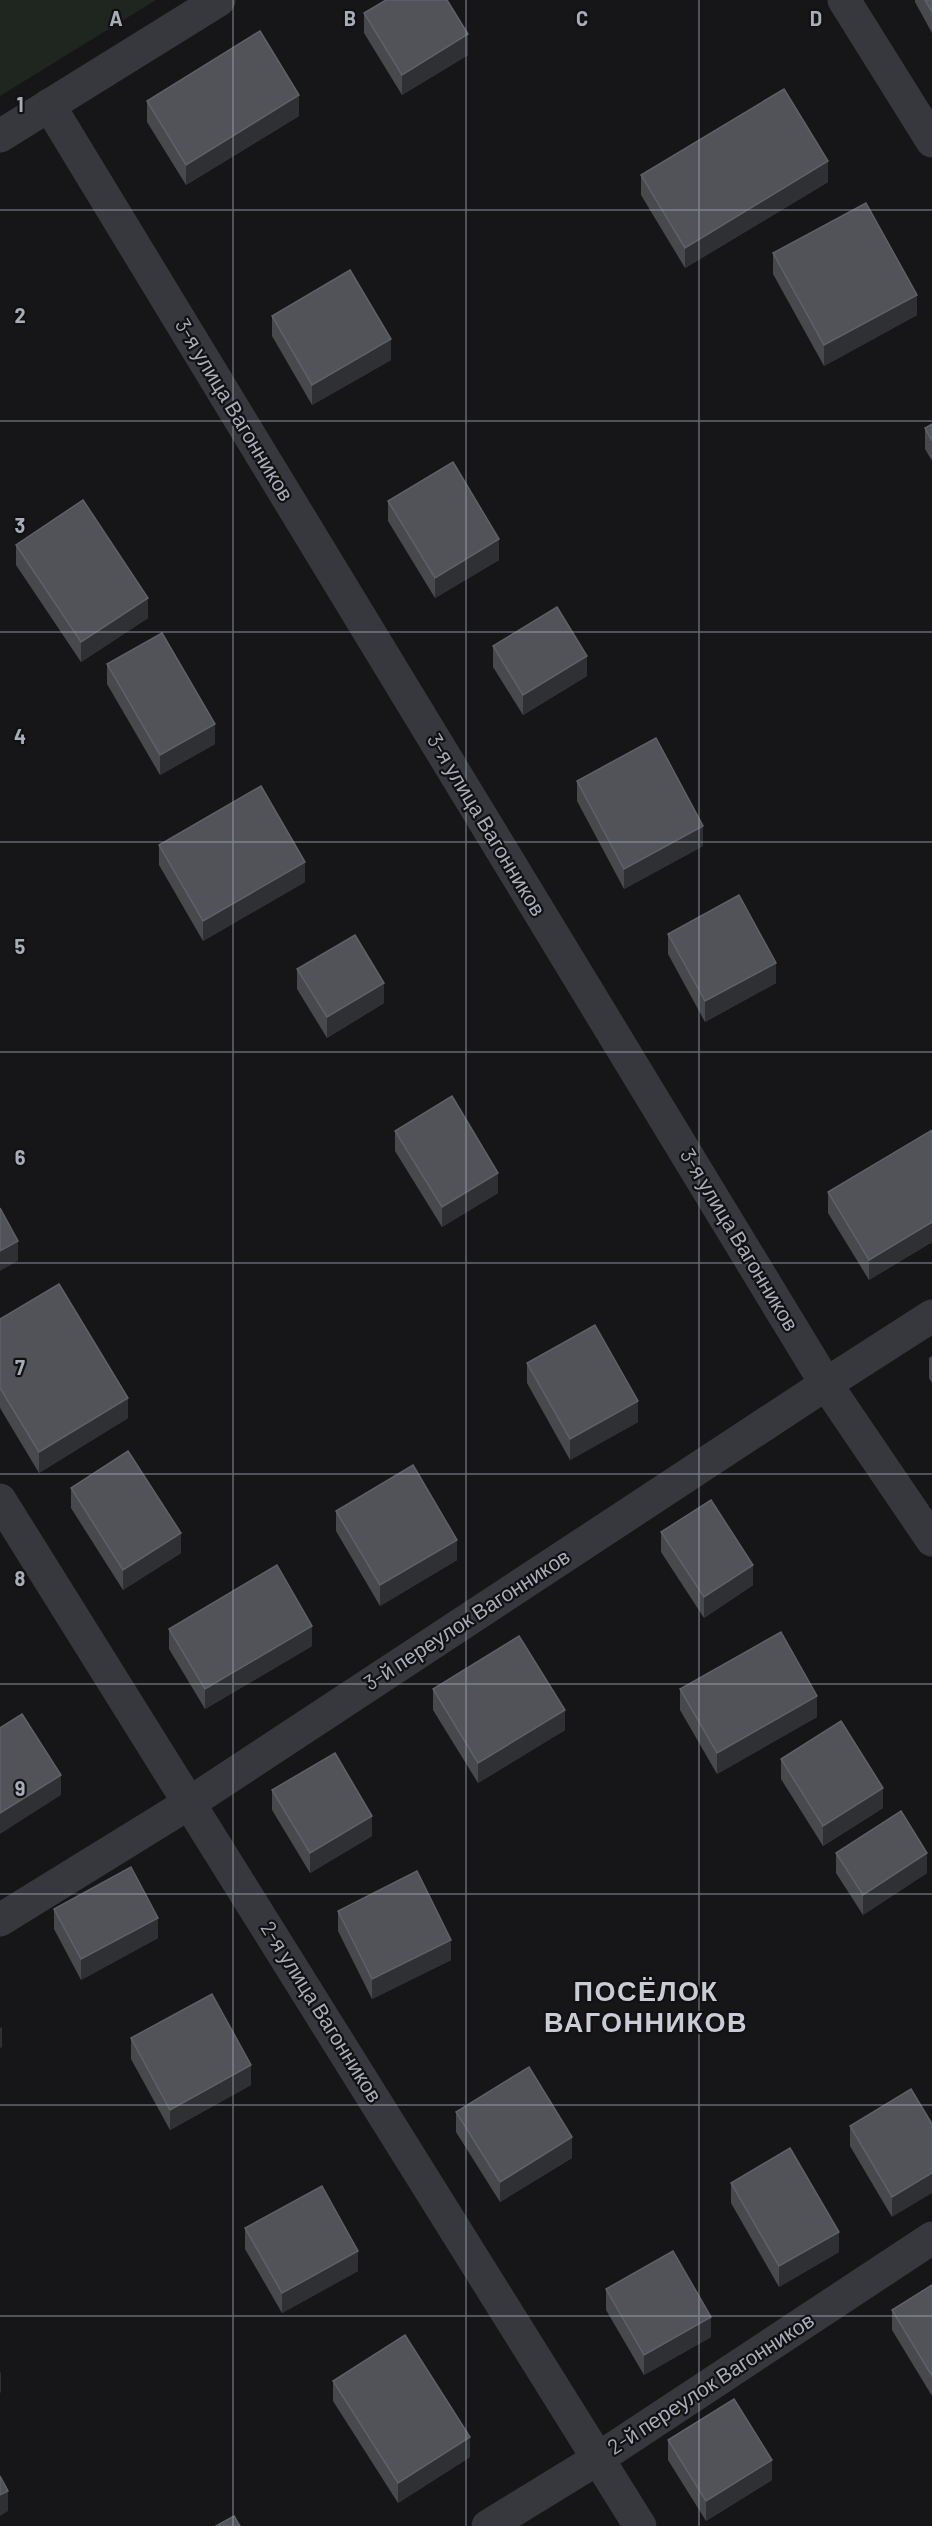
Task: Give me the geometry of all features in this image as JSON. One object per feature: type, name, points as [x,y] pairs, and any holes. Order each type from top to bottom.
[{"type":"street","points":[[0,136],[219,0]]},
{"type":"street","points":[[844,0],[932,141]]},
{"type":"street","name":"3-я улица Вагонников","points":[[49,105],[826,1384],[932,1540]]},
{"type":"street","name":"3-й переулок Вагонников","points":[[0,1920],[191,1803],[932,1316]]},
{"type":"street","name":"2-я улица Вагонников","points":[[0,1500],[640,2526]]},
{"type":"street","name":"2-й переулок Вагонников","points":[[488,2526],[599,2458],[932,2238]]},
{"type":"shaded area","points":[[0,0],[156,0],[0,96]]},
{"type":"building","points":[[386,0],[447,0],[468,34],[402,75],[364,13]]},
{"type":"building","points":[[925,0],[932,0],[932,12]]},
{"type":"building","points":[[260,31],[299,95],[186,165],[147,101]]},
{"type":"building","points":[[784,89],[828,161],[685,248],[641,175]]},
{"type":"building","points":[[866,203],[917,295],[824,345],[773,253]]},
{"type":"building","points":[[350,270],[391,339],[312,385],[272,316]]},
{"type":"building","points":[[932,424],[932,441],[925,428]]},
{"type":"building","points":[[453,462],[499,539],[435,578],[388,501]]},
{"type":"building","points":[[83,500],[148,598],[81,642],[16,545]]},
{"type":"building","points":[[557,607],[587,656],[523,695],[493,646]]},
{"type":"building","points":[[162,633],[215,724],[160,755],[107,664]]},
{"type":"building","points":[[656,738],[703,826],[624,869],[577,781]]},
{"type":"building","points":[[261,786],[305,862],[203,921],[159,845]]},
{"type":"building","points":[[739,895],[776,963],[705,1001],[668,934]]},
{"type":"building","points":[[355,935],[384,983],[327,1017],[297,969]]},
{"type":"building","points":[[452,1096],[498,1173],[442,1207],[395,1131]]},
{"type":"building","points":[[932,1130],[932,1222],[869,1260],[828,1192]]},
{"type":"building","points":[[0,1208],[18,1241],[0,1251]]},
{"type":"building","points":[[59,1284],[128,1398],[39,1452],[0,1388],[0,1319]]},
{"type":"building","points":[[595,1325],[638,1401],[570,1439],[527,1363]]},
{"type":"building","points":[[128,1451],[181,1533],[123,1570],[71,1488]]},
{"type":"building","points":[[413,1465],[457,1540],[380,1585],[336,1511]]},
{"type":"building","points":[[711,1500],[753,1565],[704,1597],[661,1532]]},
{"type":"building","points":[[277,1565],[312,1626],[205,1689],[169,1629]]},
{"type":"building","points":[[781,1632],[817,1696],[717,1753],[680,1689]]},
{"type":"building","points":[[519,1636],[565,1710],[478,1763],[433,1689]]},
{"type":"building","points":[[22,1714],[61,1775],[0,1813],[0,1728]]},
{"type":"building","points":[[841,1721],[883,1788],[823,1826],[781,1759]]},
{"type":"building","points":[[335,1753],[372,1816],[310,1853],[272,1790]]},
{"type":"building","points":[[901,1811],[927,1853],[863,1895],[836,1853]]},
{"type":"building","points":[[131,1867],[158,1918],[81,1959],[54,1909]]},
{"type":"building","points":[[417,1871],[451,1940],[372,1979],[338,1911]]},
{"type":"building","points":[[212,1994],[251,2065],[170,2110],[131,2038]]},
{"type":"building","points":[[529,2067],[572,2137],[500,2182],[456,2112]]},
{"type":"building","points":[[911,2089],[932,2124],[932,2173],[892,2197],[850,2126]]},
{"type":"building","points":[[790,2148],[839,2232],[779,2266],[731,2183]]},
{"type":"building","points":[[322,2186],[358,2251],[282,2293],[245,2228]]},
{"type":"building","points":[[673,2251],[711,2317],[644,2355],[606,2289]]},
{"type":"building","points":[[932,2285],[932,2376],[892,2310]]},
{"type":"building","points":[[405,2335],[470,2437],[398,2483],[333,2381]]},
{"type":"building","points":[[734,2399],[772,2460],[706,2501],[668,2440]]},
{"type":"building","points":[[0,2476],[8,2491],[0,2495]]},
{"type":"building","points":[[234,2516],[240,2526],[216,2526]]},
{"type":"district","name":"ПОСЁЛОК ВАГОННИКОВ","points":[[646,2008]]}]
